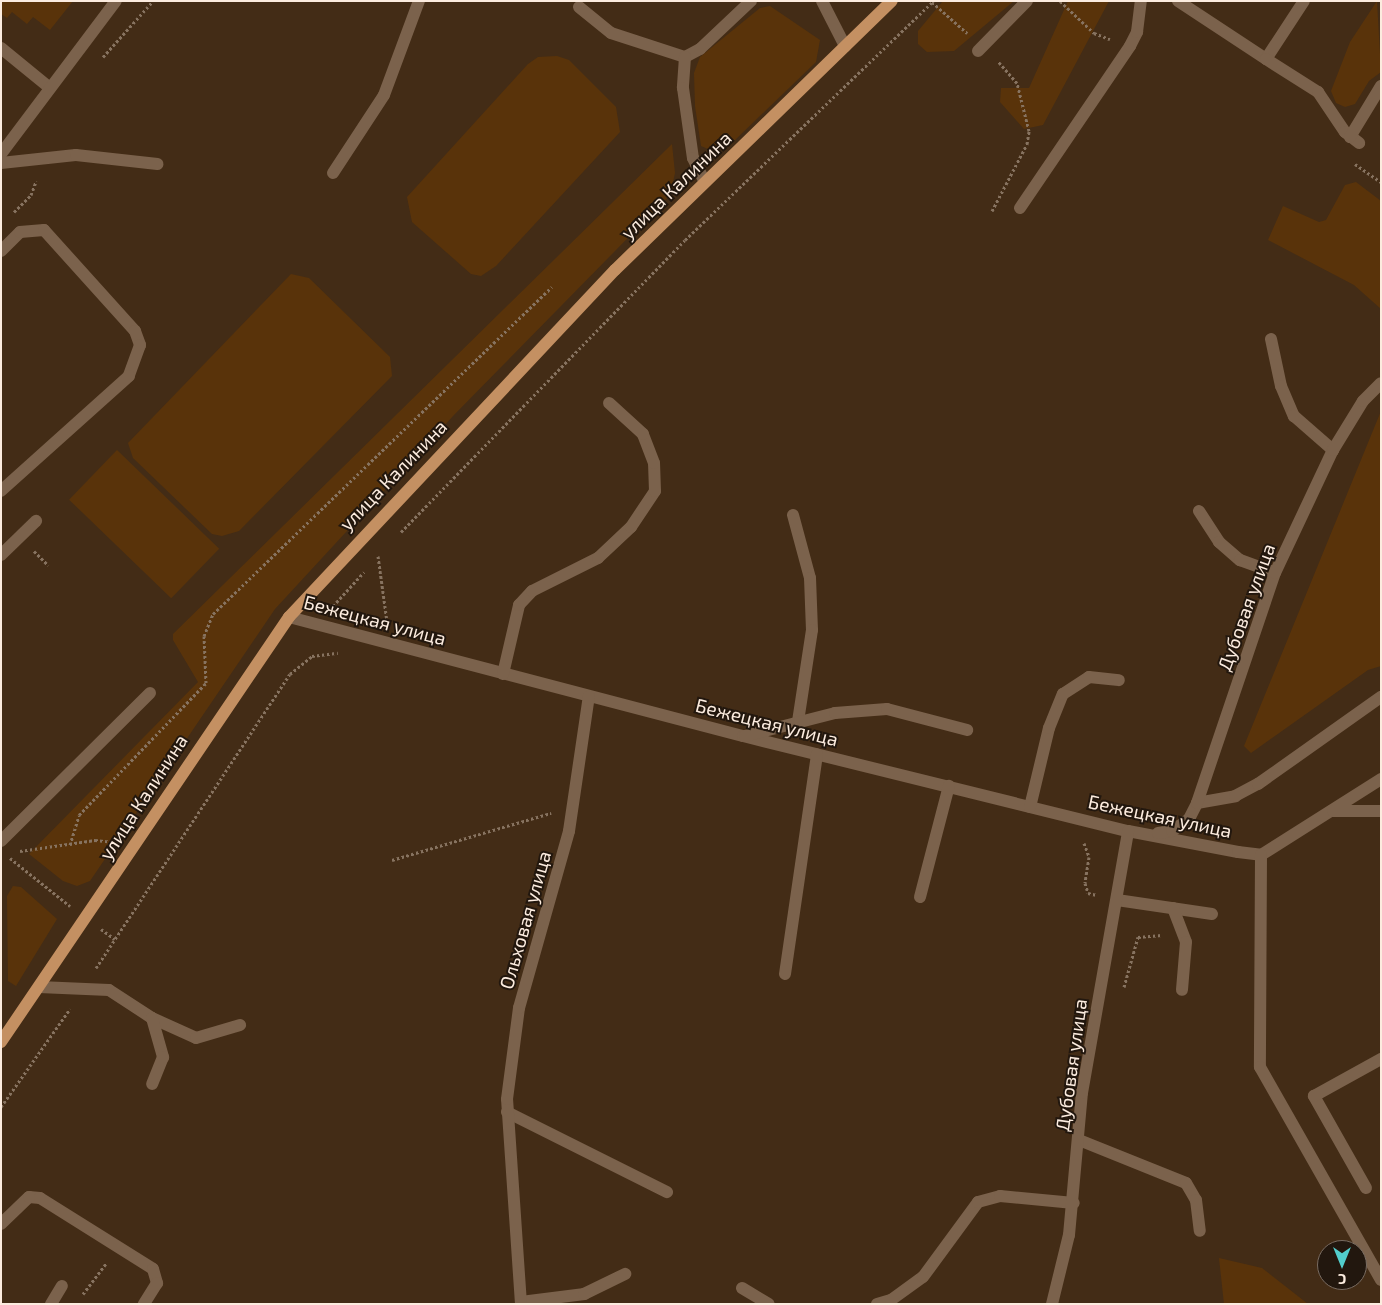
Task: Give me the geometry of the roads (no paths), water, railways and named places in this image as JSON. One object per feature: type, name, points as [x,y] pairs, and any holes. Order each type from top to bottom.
[{"type":"main road","name":"улица Калинина","points":[[1,1042],[133,844],[289,617],[354,543],[704,181],[892,1]]},
{"type":"street","points":[[1,154],[116,1]]},
{"type":"street","points":[[333,173],[384,95],[419,1]]},
{"type":"street","points":[[579,7],[611,34],[685,56],[700,49],[751,1]]},
{"type":"street","points":[[822,1],[846,46]]},
{"type":"street","points":[[980,49],[1027,1]]},
{"type":"street","points":[[1020,208],[1130,46],[1137,32],[1141,1]]},
{"type":"street","points":[[1178,1],[1318,92],[1354,140],[1381,86]]},
{"type":"street","points":[[1266,59],[1304,1]]},
{"type":"street","points":[[1,48],[50,88]]},
{"type":"street","points":[[685,56],[683,88],[693,158],[704,181]]},
{"type":"street","points":[[1,163],[76,156],[158,164]]},
{"type":"street","points":[[1,251],[20,232],[44,230],[135,331],[140,345],[129,376],[1,491]]},
{"type":"street","points":[[1271,338],[1281,386],[1294,416],[1333,450]]},
{"type":"street","name":"Дубовая улица","points":[[1150,833],[1172,832],[1189,818],[1197,803],[1275,574],[1333,450],[1363,402],[1381,382]]},
{"type":"street","points":[[502,674],[519,605],[532,591],[598,558],[631,527],[655,491],[654,463],[643,434],[608,403]]},
{"type":"street","points":[[1199,511],[1219,542],[1240,560],[1275,574]]},
{"type":"street","points":[[793,515],[810,578],[812,630],[798,722]]},
{"type":"street","points":[[1,555],[36,521]]},
{"type":"street","name":"Бежецкая улица","points":[[289,617],[743,736],[1128,830],[1238,852],[1261,854]]},
{"type":"street","points":[[1030,806],[1049,728],[1063,694],[1090,677],[1119,680]]},
{"type":"street","points":[[3,847],[150,693]]},
{"type":"street","name":"Ольховая улица","points":[[521,1303],[508,1112],[520,1008],[539,927],[564,857],[575,798],[589,696]]},
{"type":"street","points":[[1197,803],[1234,796],[1258,784],[1381,697]]},
{"type":"street","points":[[743,736],[835,713],[887,710],[967,730]]},
{"type":"street","points":[[785,974],[817,754]]},
{"type":"street","points":[[1381,779],[1334,811],[1261,854],[1260,1067],[1381,1280]]},
{"type":"street","points":[[920,897],[949,786]]},
{"type":"street","points":[[1334,811],[1381,812]]},
{"type":"street","name":"Дубовая улица","points":[[1052,1304],[1074,1203],[1079,1140],[1092,1029],[1117,900],[1128,830]]},
{"type":"street","points":[[1117,900],[1212,914]]},
{"type":"street","points":[[1173,908],[1186,942],[1182,990]]},
{"type":"street","points":[[39,987],[109,990],[152,1018],[196,1038],[240,1025]]},
{"type":"street","points":[[152,1018],[163,1057],[152,1084]]},
{"type":"street","points":[[1366,1188],[1314,1096],[1381,1059]]},
{"type":"street","points":[[508,1112],[667,1192]]},
{"type":"street","points":[[1079,1140],[1186,1183],[1196,1200],[1200,1231]]},
{"type":"street","points":[[877,1304],[891,1300],[923,1277],[978,1202],[1000,1196],[1074,1203]]},
{"type":"street","points":[[1,1224],[29,1197],[40,1198],[118,1247],[156,1275],[155,1288],[144,1304]]},
{"type":"street","points":[[521,1303],[584,1294],[625,1274]]},
{"type":"street","points":[[51,1304],[62,1286]]},
{"type":"street","points":[[742,1288],[770,1304]]}]
